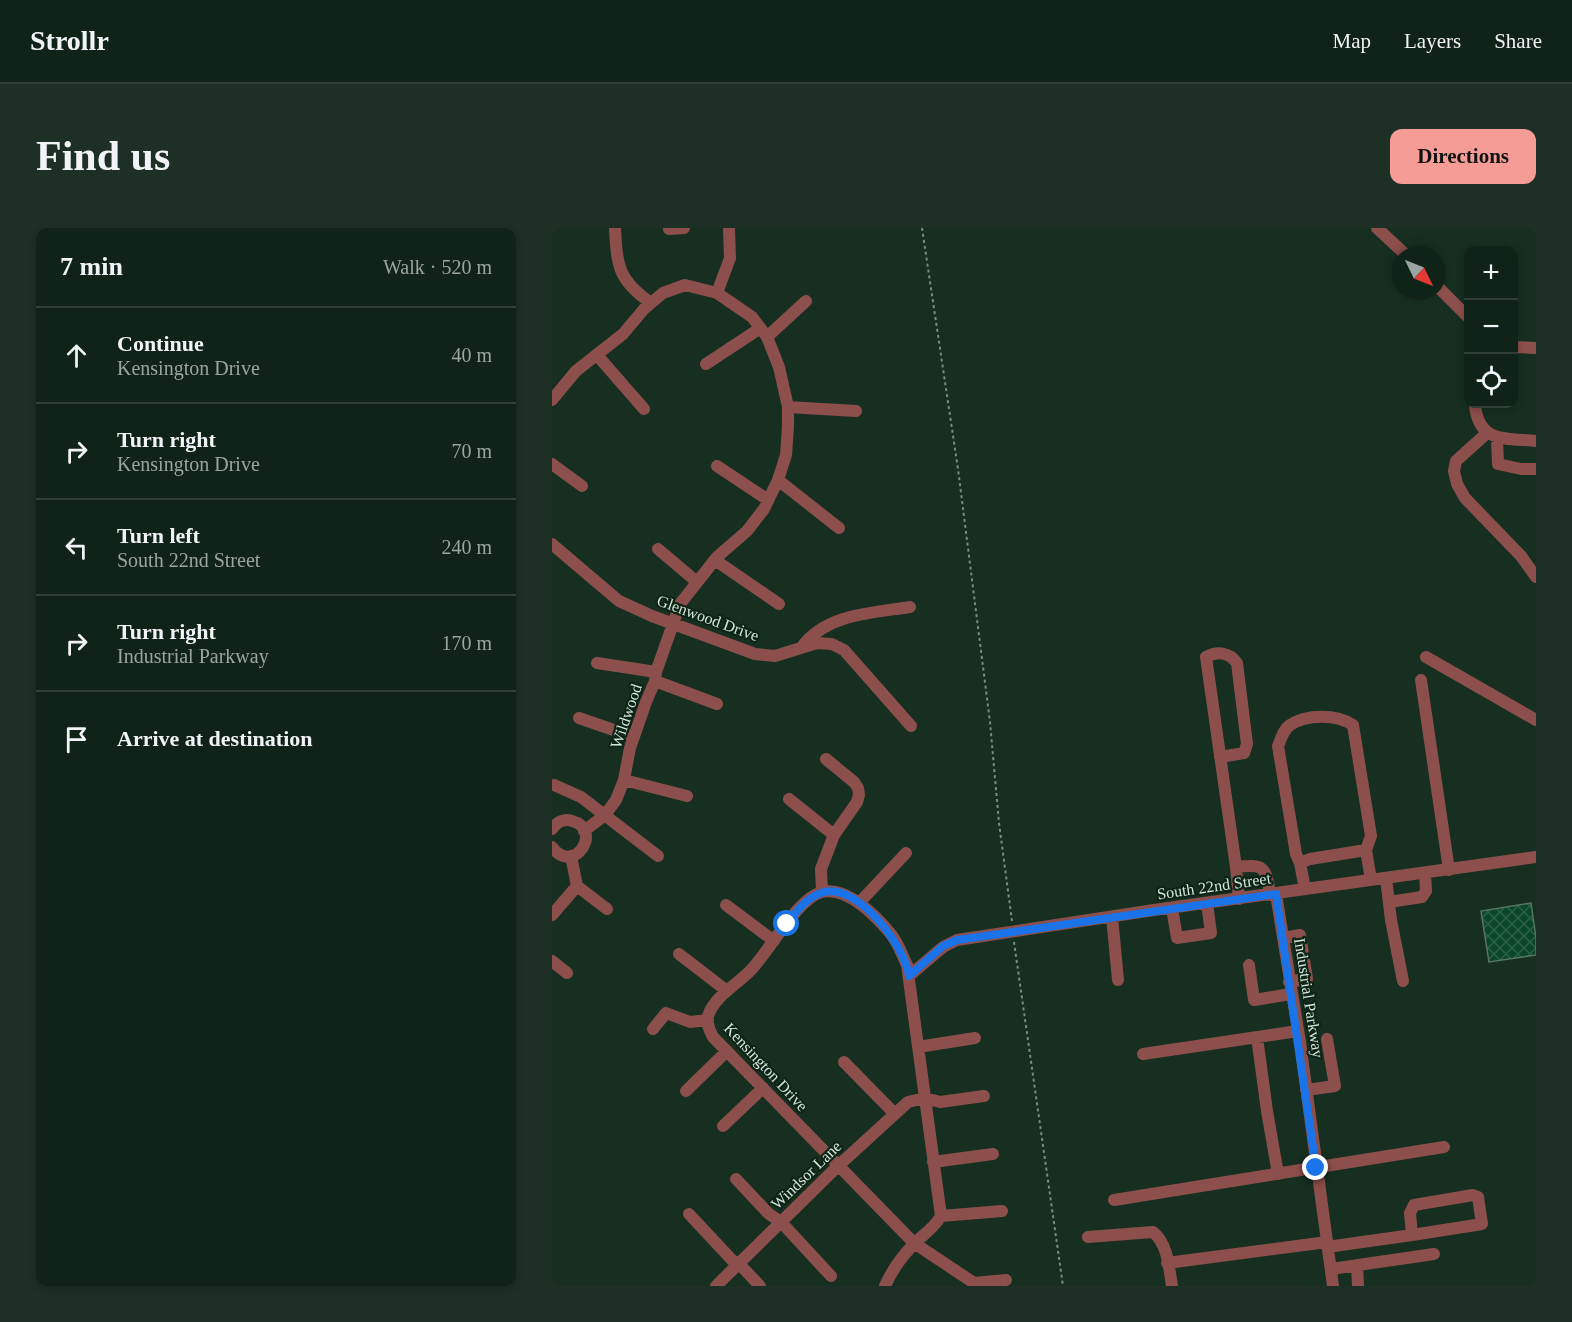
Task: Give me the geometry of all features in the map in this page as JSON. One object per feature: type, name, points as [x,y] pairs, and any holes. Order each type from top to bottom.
[{"type":"street","points":[[615,228],[617,259],[622,275],[638,294],[651,303]]},
{"type":"street","points":[[669,229],[684,228]]},
{"type":"street","points":[[717,293],[730,258],[729,228]]},
{"type":"street","points":[[1377,228],[1396,246]]},
{"type":"street","points":[[552,400],[576,371],[623,334],[651,303],[663,293],[685,285],[717,293],[752,317],[763,333]]},
{"type":"street","points":[[1446,295],[1464,313]]},
{"type":"street","points":[[706,364],[763,333],[806,301]]},
{"type":"street","name":"Wildwood","points":[[605,815],[616,800],[624,780],[634,736],[680,604],[715,560],[747,531],[768,500],[778,480],[786,455],[788,407],[779,367],[763,333]]},
{"type":"street","points":[[1518,347],[1536,348]]},
{"type":"street","points":[[597,355],[644,409]]},
{"type":"street","points":[[788,407],[856,411]]},
{"type":"street","points":[[1475,408],[1479,424],[1492,435],[1536,441]]},
{"type":"street","points":[[1492,435],[1498,464],[1521,469],[1536,469]]},
{"type":"street","points":[[1492,435],[1456,461],[1454,471],[1457,484],[1465,498],[1521,556],[1536,577]]},
{"type":"street","points":[[552,464],[582,486]]},
{"type":"street","points":[[717,466],[768,500]]},
{"type":"street","points":[[778,480],[839,528]]},
{"type":"street","name":"Glenwood Drive","points":[[552,544],[619,601],[673,625],[755,654],[775,656],[817,643],[832,644],[844,650],[910,726]]},
{"type":"street","points":[[658,549],[697,582]]},
{"type":"street","points":[[715,560],[778,604]]},
{"type":"street","points":[[801,648],[809,636],[841,619],[910,607]]},
{"type":"street","points":[[1220,757],[1244,753],[1247,744],[1237,663],[1232,656],[1225,653],[1211,654],[1206,657],[1239,899]]},
{"type":"street","points":[[1426,657],[1536,720]]},
{"type":"street","points":[[597,663],[656,676],[717,704]]},
{"type":"street","points":[[1421,680],[1449,870]]},
{"type":"street","points":[[1305,889],[1296,854],[1278,746],[1284,730],[1303,720],[1330,717],[1346,720],[1353,725],[1371,836],[1366,850],[1371,880]]},
{"type":"street","points":[[579,718],[634,736]]},
{"type":"street","points":[[826,759],[854,782],[859,795],[857,802],[834,835],[821,869],[822,892],[844,893],[859,903],[891,934],[907,965],[941,1216]]},
{"type":"street","points":[[624,780],[687,796]]},
{"type":"street","points":[[555,785],[578,795],[658,856]]},
{"type":"street","points":[[789,799],[834,835]]},
{"type":"street","points":[[584,831],[605,815]]},
{"type":"street","points":[[552,829],[565,820],[577,822],[586,836],[584,847],[571,856],[560,855],[552,847]]},
{"type":"street","points":[[1300,863],[1310,859],[1366,850]]},
{"type":"street","points":[[859,903],[906,854]]},
{"type":"street","points":[[571,856],[578,886],[607,909]]},
{"type":"street","name":"South 22nd Street","points":[[909,976],[943,946],[957,940],[1536,857]]},
{"type":"street","name":"Industrial Parkway","points":[[1236,867],[1255,865],[1262,869],[1267,875],[1273,894],[1283,938],[1298,1031],[1334,1286]]},
{"type":"street","points":[[1389,902],[1422,897],[1426,891],[1425,873]]},
{"type":"street","points":[[1386,878],[1403,981]]},
{"type":"street","points":[[552,915],[578,886]]},
{"type":"street","name":"Kensington Drive","points":[[822,892],[804,903],[750,972],[727,991],[708,1016],[708,1028],[713,1037],[914,1243],[974,1283],[1006,1280]]},
{"type":"street","points":[[1172,908],[1177,938],[1211,933],[1207,903]]},
{"type":"street","points":[[726,905],[774,941]]},
{"type":"street","points":[[1112,917],[1118,980]]},
{"type":"street","points":[[679,954],[727,991]]},
{"type":"street","points":[[552,961],[567,973]]},
{"type":"street","points":[[1249,965],[1254,1000],[1290,988]]},
{"type":"street","points":[[652,1029],[666,1013],[690,1022],[708,1020]]},
{"type":"street","points":[[1143,1054],[1298,1031]]},
{"type":"street","points":[[1257,1037],[1278,1174]]},
{"type":"street","points":[[918,1047],[975,1038]]},
{"type":"street","points":[[1306,1090],[1335,1086],[1327,1039]]},
{"type":"street","points":[[686,1091],[727,1051]]},
{"type":"street","points":[[844,1062],[895,1114]]},
{"type":"street","points":[[723,1126],[763,1088]]},
{"type":"street","points":[[925,1098],[940,1102],[984,1096]]},
{"type":"street","name":"Windsor Lane","points":[[716,1286],[838,1166],[908,1102],[925,1098]]},
{"type":"street","points":[[1114,1200],[1444,1147]]},
{"type":"street","points":[[933,1162],[993,1154]]},
{"type":"street","points":[[736,1179],[770,1214],[781,1222],[831,1276]]},
{"type":"street","points":[[1167,1263],[1412,1235],[1482,1224],[1478,1197],[1473,1195],[1414,1205],[1410,1213],[1412,1235]]},
{"type":"street","points":[[885,1286],[914,1243],[941,1216],[1002,1211]]},
{"type":"street","points":[[689,1214],[760,1286]]},
{"type":"street","points":[[1088,1237],[1153,1232],[1161,1241],[1172,1286]]},
{"type":"street","points":[[1331,1269],[1434,1254]]},
{"type":"street","points":[[1357,1265],[1358,1286]]},
{"type":"path","points":[[922,228],[958,468],[990,722],[999,823],[1013,933],[1063,1286]]},
{"type":"building","points":[[1531,903],[1536,955],[1489,962],[1481,911]]},
{"type":"route","points":[[787,924],[804,903],[822,892],[844,893],[863,906],[891,934],[907,965],[909,976],[943,946],[957,940],[1276,894],[1316,1168]]}]
